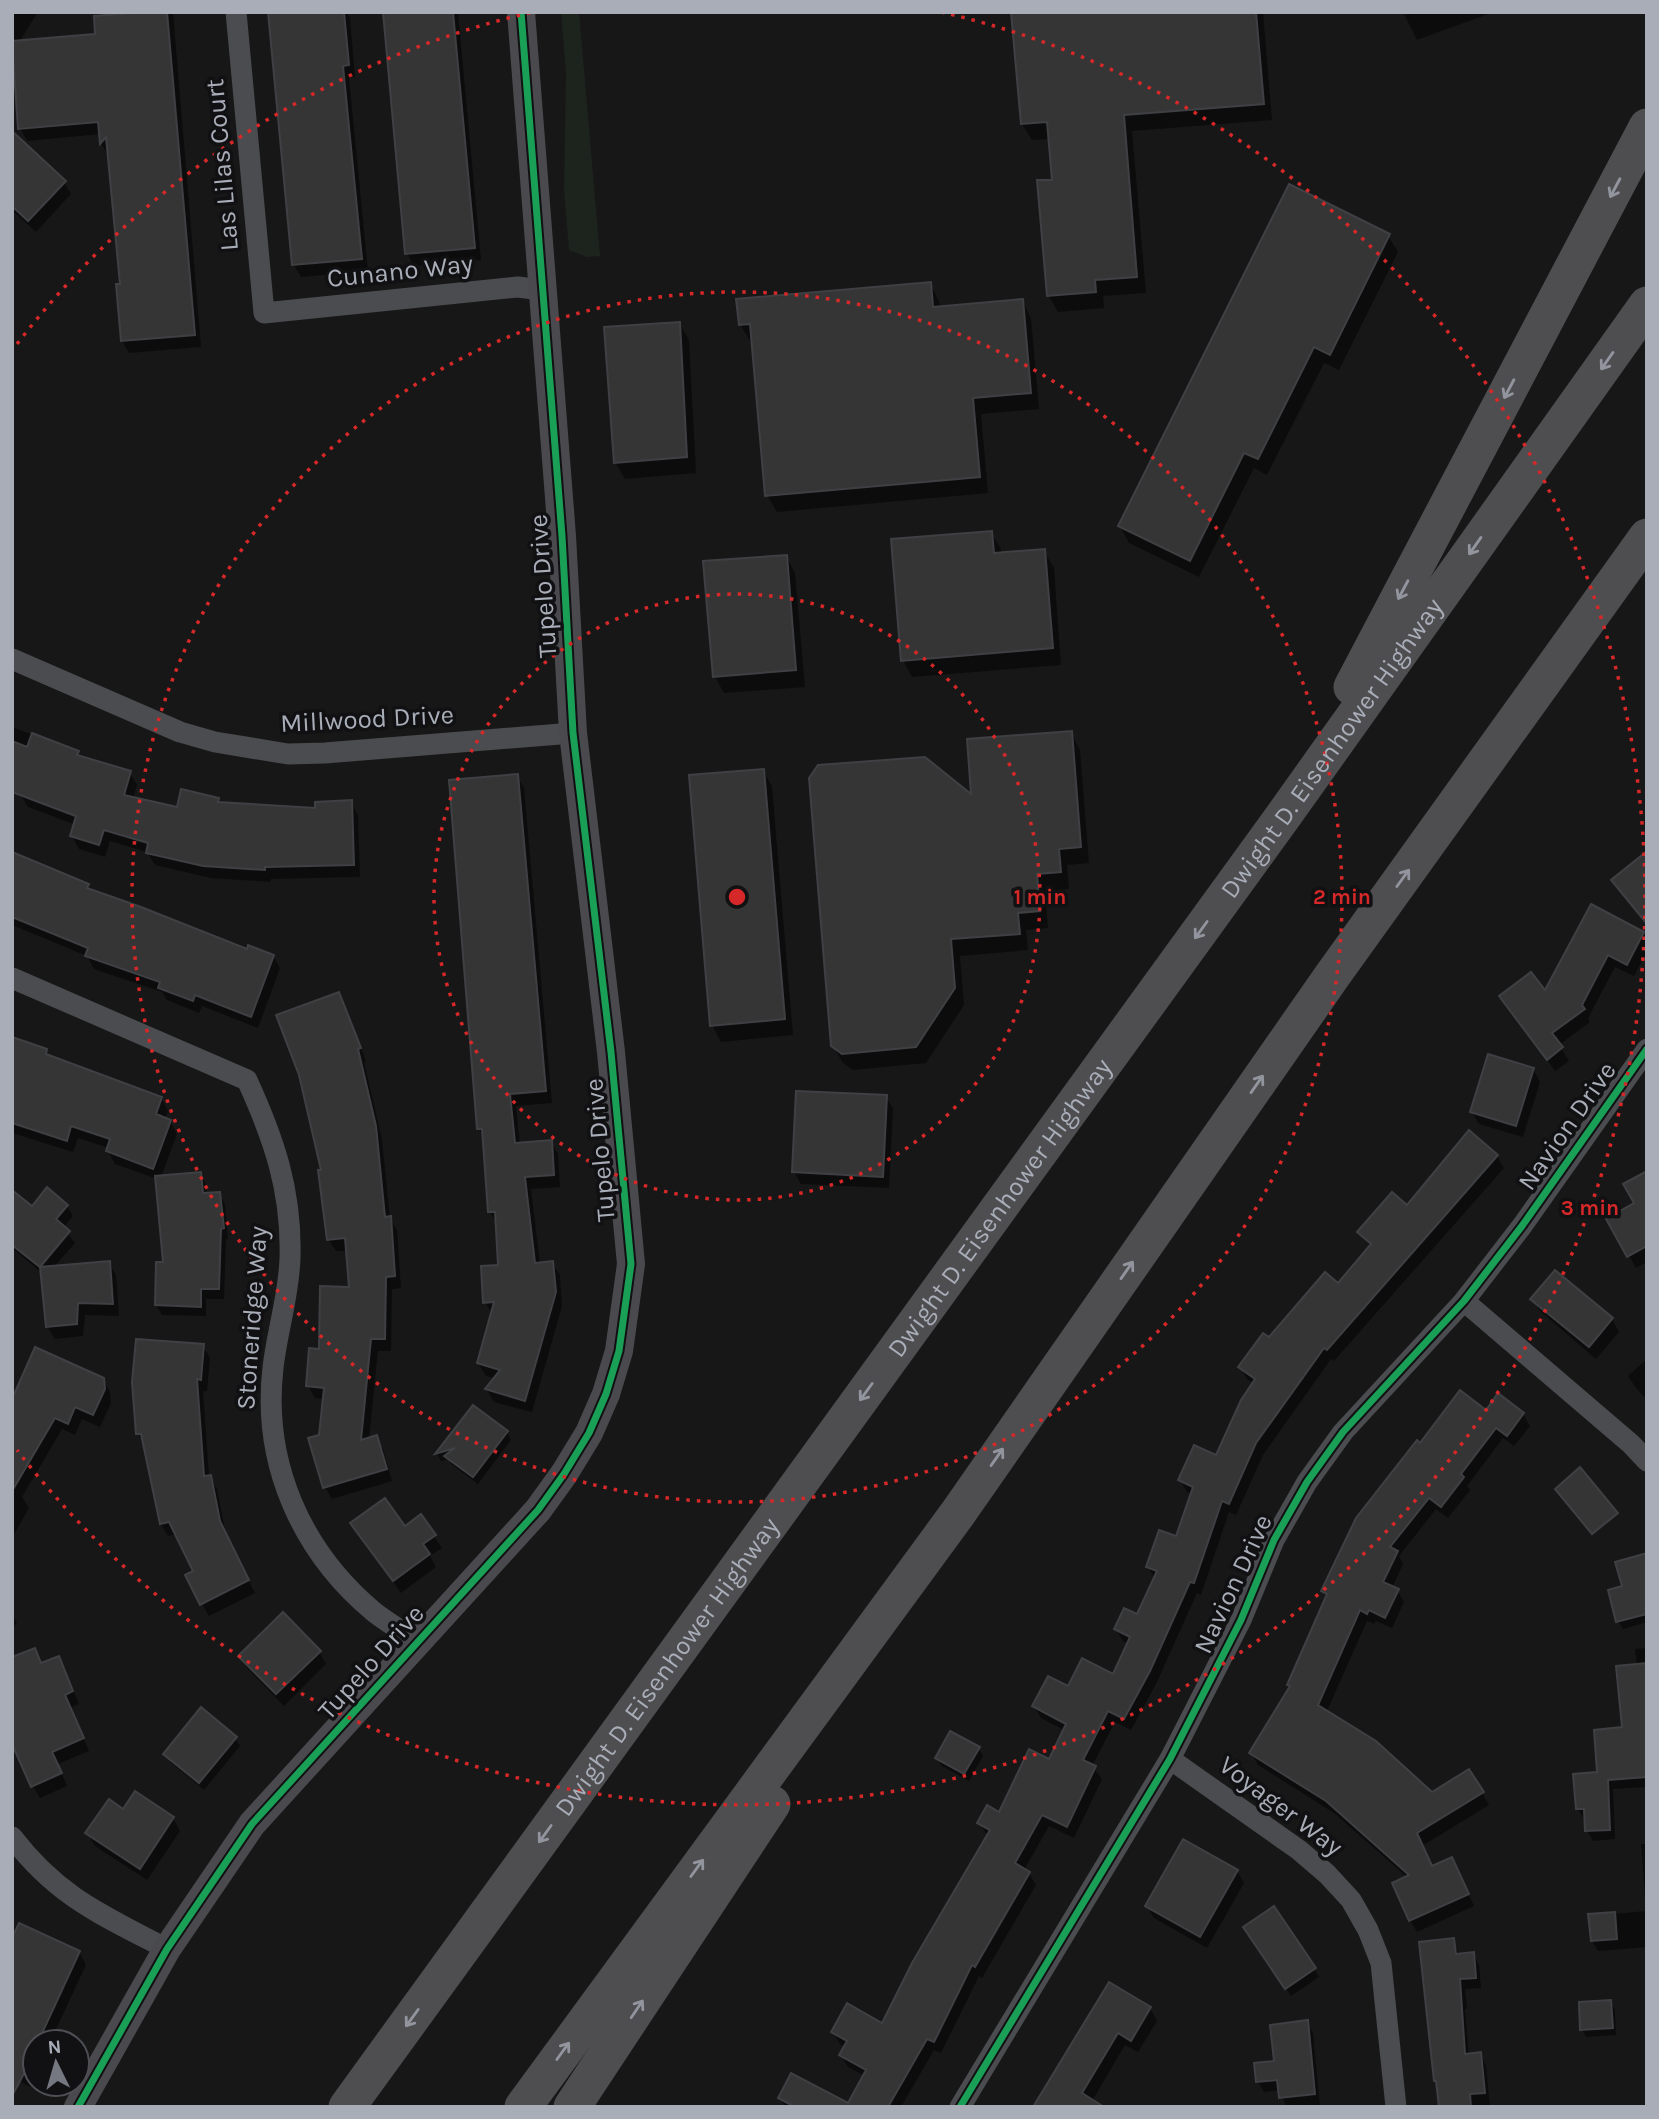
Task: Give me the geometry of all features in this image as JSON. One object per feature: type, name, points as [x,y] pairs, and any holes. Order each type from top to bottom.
[{"type":"highway","points":[[1284,815],[1647,127]]},
{"type":"highway","name":"Dwight D. Eisenhower Highway","points":[[347,2107],[1284,815],[1647,305]]},
{"type":"highway","points":[[523,2107],[958,1513],[1332,976],[1647,537]]},
{"type":"highway","points":[[1497,747],[1647,568]]},
{"type":"highway","points":[[572,2107],[709,1902],[958,1513]]},
{"type":"street","name":"Las Lilas Court","points":[[236,12],[264,313]]},
{"type":"street","name":"Tupelo Drive","points":[[78,2107],[167,1949],[252,1824],[538,1510],[564,1474],[589,1433],[606,1394],[619,1351],[631,1264],[611,1052],[573,733],[563,555],[521,12]]},
{"type":"street","name":"Cunano Way","points":[[264,313],[518,287],[542,290]]},
{"type":"street","name":"Millwood Drive","points":[[12,659],[180,732],[251,750],[288,754],[325,753],[573,733]]},
{"type":"street","name":"Stoneridge Way","points":[[12,978],[247,1080],[270,1131],[287,1202],[290,1257],[288,1293],[273,1367],[271,1404],[274,1441],[282,1478],[303,1529],[348,1589],[376,1614],[418,1642]]},
{"type":"street","name":"Navion Drive","points":[[960,2107],[1170,1759],[1241,1620],[1274,1540],[1307,1482],[1343,1432],[1464,1301],[1522,1226],[1647,1049]]},
{"type":"street","points":[[1464,1301],[1631,1444],[1647,1461]]},
{"type":"street","name":"Voyager Way","points":[[1170,1759],[1299,1850],[1328,1874],[1351,1900],[1368,1930],[1381,1963],[1396,2107]]},
{"type":"street","points":[[12,1837],[54,1884],[83,1905],[167,1949]]},
{"type":"shaded area","points":[[561,12],[579,12],[600,256],[587,257],[569,250],[564,190],[566,74]]},
{"type":"building","points":[[167,12],[195,335],[121,341],[116,284],[120,284],[106,137],[100,144],[98,122],[18,129],[12,41],[95,34],[94,16]]},
{"type":"building","points":[[268,12],[344,12],[349,65],[343,66],[362,259],[292,265]]},
{"type":"building","points":[[383,12],[453,12],[475,248],[405,254]]},
{"type":"building","points":[[1011,12],[1256,12],[1264,104],[1124,115],[1137,277],[1095,280],[1096,292],[1047,296],[1037,180],[1052,180],[1047,122],[1021,124]]},
{"type":"building","points":[[12,131],[66,181],[28,221],[12,206]]},
{"type":"building","points":[[1289,184],[1390,234],[1330,355],[1314,347],[1258,459],[1244,453],[1190,561],[1118,526]]},
{"type":"building","points":[[931,282],[933,307],[1023,299],[1031,393],[973,398],[980,477],[765,496],[750,324],[739,325],[736,299]]},
{"type":"building","points":[[680,322],[687,457],[614,463],[604,327]]},
{"type":"building","points":[[992,531],[994,553],[1045,549],[1053,648],[901,661],[891,539]]},
{"type":"building","points":[[787,555],[796,670],[713,677],[703,561]]},
{"type":"building","points":[[1072,731],[1081,847],[1059,849],[1061,872],[1037,874],[1040,911],[1018,913],[1020,934],[951,939],[955,988],[916,1047],[842,1054],[831,1046],[809,778],[818,765],[925,757],[971,794],[967,739]]},
{"type":"building","points":[[32,733],[79,751],[77,755],[131,771],[124,795],[177,807],[181,789],[219,798],[218,802],[315,808],[315,802],[352,800],[354,865],[265,867],[265,870],[203,866],[146,853],[148,843],[104,830],[99,845],[70,836],[76,816],[12,792],[12,741],[27,747]]},
{"type":"building","points":[[764,769],[785,1019],[710,1026],[689,775]]},
{"type":"building","points":[[518,774],[546,1091],[510,1094],[515,1143],[552,1140],[554,1175],[525,1177],[535,1263],[553,1261],[556,1292],[525,1401],[485,1389],[500,1370],[477,1363],[494,1302],[483,1303],[481,1266],[498,1265],[495,1212],[488,1212],[482,1129],[477,1129],[449,780]]},
{"type":"building","points":[[1647,851],[1647,924],[1611,880]]},
{"type":"building","points":[[12,852],[89,884],[87,888],[247,949],[248,945],[274,955],[251,1017],[195,995],[193,1001],[158,988],[160,982],[85,956],[88,948],[12,917]]},
{"type":"building","points":[[1591,904],[1644,932],[1627,965],[1608,955],[1582,1005],[1585,1009],[1552,1033],[1563,1047],[1547,1060],[1499,996],[1531,972],[1545,990]]},
{"type":"building","points":[[339,992],[361,1048],[358,1049],[376,1126],[385,1217],[391,1216],[395,1276],[386,1277],[385,1339],[371,1339],[361,1440],[377,1435],[387,1469],[323,1488],[308,1438],[319,1435],[324,1388],[306,1386],[309,1348],[319,1349],[320,1286],[349,1287],[345,1238],[327,1240],[318,1170],[321,1170],[299,1075],[276,1015]]},
{"type":"building","points":[[12,1037],[47,1049],[46,1054],[162,1097],[156,1114],[171,1120],[153,1169],[106,1151],[110,1139],[71,1126],[67,1141],[12,1123]]},
{"type":"building","points":[[1488,1054],[1534,1068],[1516,1126],[1470,1112]]},
{"type":"building","points":[[796,1091],[887,1095],[883,1177],[792,1172]]},
{"type":"building","points":[[1469,1130],[1498,1155],[1327,1350],[1324,1348],[1256,1443],[1229,1504],[1222,1501],[1194,1583],[1190,1582],[1150,1671],[1124,1719],[1108,1711],[1083,1760],[1096,1766],[1067,1827],[1042,1815],[1015,1863],[1030,1872],[975,1967],[972,1965],[934,2042],[927,2039],[888,2107],[795,2107],[778,2098],[791,2073],[848,2103],[866,2070],[839,2055],[847,2041],[831,2032],[847,2003],[882,2023],[912,1963],[990,1830],[977,1823],[987,1805],[999,1812],[1029,1749],[1049,1759],[1066,1724],[1032,1706],[1048,1676],[1068,1686],[1082,1658],[1113,1674],[1130,1637],[1114,1629],[1124,1608],[1137,1614],[1157,1571],[1146,1567],[1159,1530],[1176,1536],[1193,1487],[1178,1480],[1194,1445],[1216,1455],[1241,1400],[1255,1379],[1238,1367],[1263,1333],[1269,1337],[1325,1272],[1338,1283],[1371,1244],[1357,1232],[1392,1192],[1407,1205]]},
{"type":"building","points":[[1647,1171],[1647,1246],[1627,1257],[1606,1219],[1634,1203],[1623,1184]]},
{"type":"building","points":[[201,1172],[203,1193],[220,1192],[224,1228],[221,1229],[219,1289],[201,1289],[201,1307],[155,1305],[156,1262],[163,1262],[155,1176]]},
{"type":"building","points":[[47,1187],[68,1205],[56,1219],[70,1231],[40,1267],[12,1245],[12,1190],[32,1206]]},
{"type":"building","points":[[110,1261],[113,1304],[78,1303],[77,1324],[46,1327],[40,1267]]},
{"type":"building","points":[[1555,1270],[1613,1318],[1589,1347],[1530,1299]]},
{"type":"building","points":[[136,1339],[204,1344],[201,1380],[197,1379],[204,1476],[211,1475],[220,1521],[249,1580],[200,1605],[185,1575],[193,1571],[169,1522],[160,1524],[141,1434],[136,1434],[132,1382]]},
{"type":"building","points":[[35,1347],[104,1378],[105,1389],[93,1415],[75,1407],[68,1424],[55,1418],[12,1491],[12,1399]]},
{"type":"building","points":[[1460,1390],[1486,1410],[1498,1393],[1524,1413],[1507,1436],[1496,1428],[1461,1474],[1464,1477],[1441,1507],[1429,1498],[1390,1547],[1398,1551],[1383,1582],[1399,1589],[1385,1618],[1369,1610],[1367,1614],[1360,1610],[1318,1705],[1376,1741],[1432,1792],[1469,1769],[1484,1792],[1417,1833],[1432,1866],[1452,1857],[1469,1894],[1409,1921],[1392,1883],[1409,1875],[1326,1801],[1249,1753],[1290,1686],[1287,1685],[1327,1594],[1321,1591],[1356,1518],[1417,1440],[1420,1443]]},
{"type":"building","points":[[473,1405],[508,1431],[473,1477],[444,1456],[455,1448],[435,1454]]},
{"type":"building","points":[[1580,1467],[1618,1513],[1592,1534],[1555,1489]]},
{"type":"building","points":[[385,1498],[405,1526],[421,1514],[436,1535],[423,1544],[430,1554],[393,1581],[350,1523]]},
{"type":"building","points":[[1647,1553],[1647,1614],[1616,1622],[1608,1590],[1622,1586],[1615,1562]]},
{"type":"building","points":[[283,1612],[321,1651],[276,1694],[238,1656]]},
{"type":"building","points":[[35,1648],[41,1663],[59,1656],[73,1691],[65,1695],[84,1738],[52,1752],[62,1773],[31,1787],[12,1744],[12,1657]]},
{"type":"building","points":[[1647,1663],[1647,1777],[1608,1780],[1610,1830],[1585,1831],[1584,1809],[1576,1809],[1573,1774],[1597,1772],[1594,1730],[1622,1727],[1616,1666]]},
{"type":"building","points":[[201,1707],[237,1737],[199,1783],[163,1754]]},
{"type":"building","points":[[950,1731],[980,1747],[964,1774],[935,1758]]},
{"type":"building","points":[[135,1791],[174,1817],[140,1869],[85,1833],[109,1799],[123,1809]]},
{"type":"building","points":[[1183,1839],[1238,1870],[1200,1937],[1145,1906]]},
{"type":"building","points":[[1274,1906],[1316,1968],[1285,1989],[1243,1927]]},
{"type":"building","points":[[1615,1912],[1617,1939],[1591,1941],[1588,1914]]},
{"type":"building","points":[[19,1923],[80,1951],[44,2028],[21,2028],[21,2079],[12,2096],[12,1938]]},
{"type":"building","points":[[1454,1938],[1456,1954],[1474,1952],[1476,1978],[1460,1979],[1465,2054],[1481,2052],[1485,2093],[1470,2094],[1471,2107],[1439,2107],[1419,1942]]},
{"type":"building","points":[[1109,1982],[1151,2007],[1131,2041],[1118,2033],[1082,2093],[1104,2107],[1033,2107]]},
{"type":"building","points":[[1611,2000],[1613,2028],[1580,2030],[1579,2002]]},
{"type":"building","points":[[1308,2020],[1315,2094],[1279,2098],[1277,2080],[1256,2082],[1254,2063],[1274,2061],[1270,2025]]},
{"type":"cycle path","points":[[78,2107],[167,1949],[252,1824],[538,1510],[564,1474],[589,1433],[606,1394],[619,1351],[631,1264],[611,1052],[573,733],[562,536],[521,12]]},
{"type":"cycle path","points":[[960,2107],[1170,1759],[1241,1620],[1274,1540],[1307,1482],[1343,1432],[1464,1301],[1522,1226],[1647,1049]]}]
